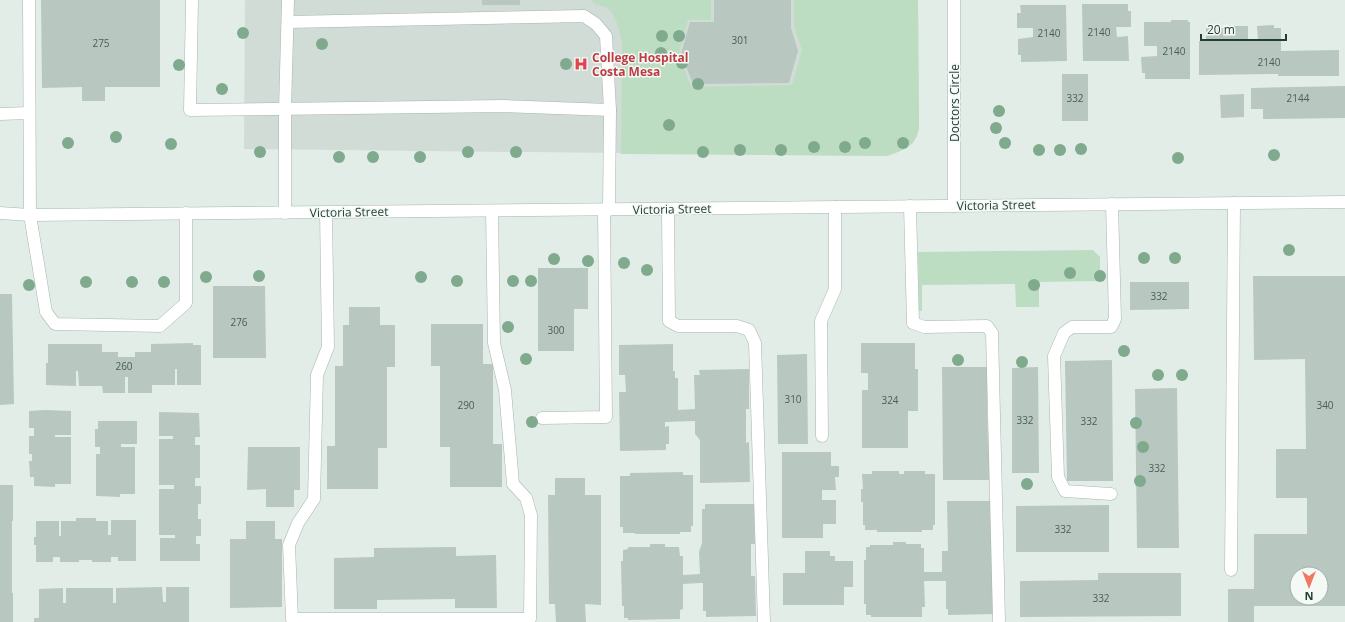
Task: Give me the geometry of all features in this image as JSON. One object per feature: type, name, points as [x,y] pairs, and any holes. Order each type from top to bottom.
[{"type":"main road","points":[[29,0],[30,215],[46,312],[55,324],[160,326],[186,303],[186,214]]},
{"type":"main road","points":[[192,0],[190,110],[504,106],[610,110]]},
{"type":"main road","points":[[284,213],[284,109],[288,0]]},
{"type":"main road","name":"Doctors Circle","points":[[954,0],[954,206]]},
{"type":"main road","points":[[288,22],[584,16],[596,24],[606,36],[610,110],[607,210],[606,417],[542,418]]},
{"type":"main road","points":[[0,114],[29,113]]},
{"type":"main road","name":"Victoria Street","points":[[0,213],[30,215],[186,214],[1345,202]]},
{"type":"main road","points":[[1231,570],[1234,203]]},
{"type":"main road","points":[[1111,494],[1065,491],[1058,477],[1054,356],[1064,333],[1072,327],[1111,327],[1115,319],[1112,204]]},
{"type":"main road","points":[[910,206],[913,323],[924,327],[987,326],[992,333],[999,620]]},
{"type":"main road","points":[[822,436],[821,322],[835,289],[835,207]]},
{"type":"main road","points":[[668,209],[668,320],[678,326],[737,326],[749,330],[755,343],[764,622]]},
{"type":"main road","points":[[326,212],[328,347],[317,375],[314,499],[298,523],[289,545],[292,619],[530,619],[531,515],[526,498],[513,484],[505,390],[494,343],[492,211]]},
{"type":"shaded area","name":"College Hospital Costa Mesa","points":[[245,0],[918,0],[919,129],[913,143],[907,148],[887,156],[244,149]]},
{"type":"green space","points":[[591,0],[711,0],[711,20],[688,20],[679,54],[691,87],[792,85],[802,50],[794,27],[794,0],[918,0],[919,128],[915,140],[904,150],[887,156],[621,154],[622,42],[617,23],[612,13],[606,7],[595,4]]},
{"type":"green space","points":[[1093,250],[1100,257],[1100,281],[1039,282],[1039,307],[1016,307],[1015,284],[922,285],[922,311],[919,311],[918,252]]},
{"type":"building","points":[[41,0],[160,0],[160,87],[105,87],[105,101],[82,101],[82,87],[42,88]]},
{"type":"building","points":[[482,0],[520,0],[520,5],[482,5]]},
{"type":"building","points":[[714,0],[791,0],[791,28],[798,51],[789,83],[693,84],[681,54],[690,22],[714,22]]},
{"type":"building","points":[[1082,4],[1128,4],[1128,11],[1131,11],[1131,27],[1116,27],[1117,37],[1128,36],[1129,61],[1083,61]]},
{"type":"building","points":[[1020,5],[1066,5],[1067,61],[1021,62],[1021,55],[1018,55],[1018,39],[1033,37],[1033,28],[1017,28],[1017,13],[1021,13]]},
{"type":"building","points":[[1171,20],[1188,20],[1188,22],[1190,22],[1190,79],[1145,79],[1145,73],[1142,73],[1141,57],[1157,56],[1157,46],[1144,46],[1144,22],[1171,22]]},
{"type":"building","points":[[1274,25],[1274,28],[1281,28],[1281,51],[1339,50],[1339,76],[1278,76],[1278,74],[1199,75],[1199,41],[1206,41],[1206,28],[1232,28],[1232,26],[1248,26],[1248,40],[1258,40],[1257,26]]},
{"type":"building","points":[[1062,74],[1088,74],[1088,121],[1062,121]]},
{"type":"building","points":[[1345,86],[1345,118],[1263,119],[1263,109],[1251,109],[1251,88]]},
{"type":"building","points":[[1244,94],[1244,117],[1221,118],[1220,95]]},
{"type":"building","points":[[538,268],[588,268],[588,309],[574,309],[574,351],[538,351]]},
{"type":"building","points":[[1253,276],[1345,276],[1345,606],[1329,606],[1329,566],[1289,566],[1289,606],[1254,606],[1254,622],[1228,622],[1228,589],[1254,589],[1254,534],[1307,534],[1307,498],[1276,498],[1276,449],[1306,449],[1305,359],[1254,360]]},
{"type":"building","points":[[1130,282],[1189,282],[1189,309],[1130,310]]},
{"type":"building","points":[[213,286],[265,286],[266,358],[213,358]]},
{"type":"building","points":[[0,294],[12,294],[14,404],[0,405]]},
{"type":"building","points":[[349,307],[380,307],[380,325],[395,325],[395,367],[387,367],[387,448],[378,448],[378,489],[327,489],[327,446],[335,446],[335,366],[343,366],[343,325],[349,325]]},
{"type":"building","points":[[431,324],[483,324],[483,364],[493,364],[493,444],[502,444],[502,487],[450,487],[450,447],[440,447],[440,366],[431,366]]},
{"type":"building","points":[[193,343],[193,345],[201,345],[201,385],[177,385],[177,369],[175,369],[175,385],[152,385],[152,393],[128,393],[128,377],[125,377],[125,393],[103,393],[102,386],[79,386],[78,371],[76,371],[76,386],[46,385],[48,344],[102,344],[102,352],[118,352],[118,357],[135,357],[135,352],[151,352],[151,344]]},
{"type":"building","points":[[861,343],[915,343],[915,369],[918,369],[918,411],[908,411],[908,448],[862,448],[862,390],[868,390],[868,373],[861,373]]},
{"type":"building","points":[[673,344],[673,371],[675,371],[675,378],[678,378],[678,410],[695,409],[694,375],[700,375],[699,370],[749,369],[749,409],[746,409],[746,443],[749,442],[750,482],[700,483],[700,440],[695,434],[695,421],[665,422],[665,427],[669,426],[669,444],[666,444],[666,450],[620,451],[619,392],[626,392],[625,375],[619,375],[619,345]]},
{"type":"building","points":[[807,354],[808,444],[778,444],[777,355]]},
{"type":"building","points":[[1112,360],[1113,481],[1067,481],[1065,361]]},
{"type":"building","points":[[942,367],[991,367],[991,406],[987,406],[988,441],[991,441],[992,480],[943,480]]},
{"type":"building","points":[[1038,367],[1039,473],[1012,473],[1012,368]]},
{"type":"building","points":[[1177,388],[1179,548],[1137,548],[1135,389]]},
{"type":"building","points":[[29,411],[71,411],[71,435],[55,435],[55,437],[71,437],[71,484],[55,484],[55,487],[34,486],[34,477],[30,477],[29,461],[32,461],[32,454],[29,454],[29,436],[34,436],[34,428],[29,428]]},
{"type":"building","points":[[159,412],[199,413],[200,437],[195,437],[195,445],[200,445],[200,478],[195,478],[195,486],[201,486],[201,504],[198,504],[198,519],[201,519],[201,536],[196,536],[196,544],[200,544],[200,561],[160,561],[160,538],[175,538],[175,535],[159,535],[159,489],[174,489],[174,485],[159,485],[159,439],[173,439],[173,436],[159,436]]},
{"type":"building","points":[[98,421],[137,421],[137,444],[121,444],[121,447],[135,447],[135,494],[120,494],[120,497],[96,496],[96,454],[100,454],[100,447],[95,447],[95,429],[98,429]]},
{"type":"building","points":[[248,447],[300,447],[300,490],[294,490],[294,507],[266,507],[266,489],[247,490]]},
{"type":"building","points":[[782,452],[831,452],[831,466],[839,466],[839,477],[835,477],[836,490],[822,490],[822,500],[836,500],[836,524],[823,524],[823,538],[782,538]]},
{"type":"building","points":[[872,471],[899,471],[899,474],[904,474],[904,471],[925,471],[925,474],[935,474],[935,525],[933,525],[933,530],[922,530],[922,532],[877,532],[877,530],[865,530],[865,525],[863,525],[863,502],[861,502],[861,489],[863,489],[862,474],[872,474]]},
{"type":"building","points":[[683,472],[683,475],[693,475],[693,526],[691,526],[691,532],[680,532],[680,534],[623,533],[623,527],[620,527],[620,476],[630,476],[630,473]]},
{"type":"building","points":[[555,478],[585,478],[585,495],[601,495],[601,605],[585,604],[586,622],[556,622],[555,604],[549,604],[548,495],[555,495]]},
{"type":"building","points":[[0,485],[13,485],[13,622],[0,622]]},
{"type":"building","points":[[947,501],[996,501],[997,614],[948,615],[948,609],[946,609],[946,581],[924,581],[925,607],[922,607],[922,617],[871,617],[871,615],[866,615],[866,604],[864,604],[864,560],[866,560],[866,547],[870,547],[870,545],[893,545],[893,542],[921,544],[921,548],[924,548],[924,572],[942,572],[942,551],[948,551]]},
{"type":"building","points":[[705,504],[754,504],[755,544],[751,544],[751,576],[755,576],[756,616],[706,617],[706,611],[703,611],[703,583],[700,583],[683,584],[683,609],[680,610],[680,619],[628,620],[628,618],[624,618],[624,606],[622,606],[621,561],[623,561],[623,550],[628,549],[628,547],[650,547],[650,544],[665,544],[665,547],[679,547],[680,556],[683,556],[683,575],[700,574],[699,552],[702,543],[702,509],[705,509]]},
{"type":"building","points":[[1109,505],[1109,552],[1016,552],[1016,506]]},
{"type":"building","points":[[76,518],[96,518],[96,521],[108,521],[108,535],[111,535],[111,520],[136,520],[136,561],[118,561],[118,557],[111,557],[111,562],[79,560],[79,562],[60,562],[60,557],[53,557],[53,562],[36,562],[36,545],[34,545],[34,537],[36,537],[36,521],[59,521],[59,536],[61,536],[61,521],[76,521]]},
{"type":"building","points":[[246,521],[275,521],[275,539],[282,539],[282,607],[230,608],[230,539],[246,539]]},
{"type":"building","points":[[456,547],[456,556],[496,555],[497,608],[455,608],[455,599],[377,600],[377,609],[334,609],[334,558],[374,557],[374,548]]},
{"type":"building","points":[[805,551],[830,551],[830,556],[835,556],[835,561],[853,561],[853,587],[844,587],[844,605],[783,605],[783,573],[805,573]]},
{"type":"building","points":[[1098,573],[1181,573],[1181,616],[1020,617],[1020,581],[1098,580]]},
{"type":"building","points":[[162,587],[163,602],[166,602],[166,587],[189,587],[189,622],[34,622],[34,618],[39,618],[39,589],[63,588],[63,603],[66,603],[66,588],[113,588],[113,603],[116,603],[116,588]]},
{"type":"place","name":"College Hospital Costa Mesa","points":[[581,64]]}]
